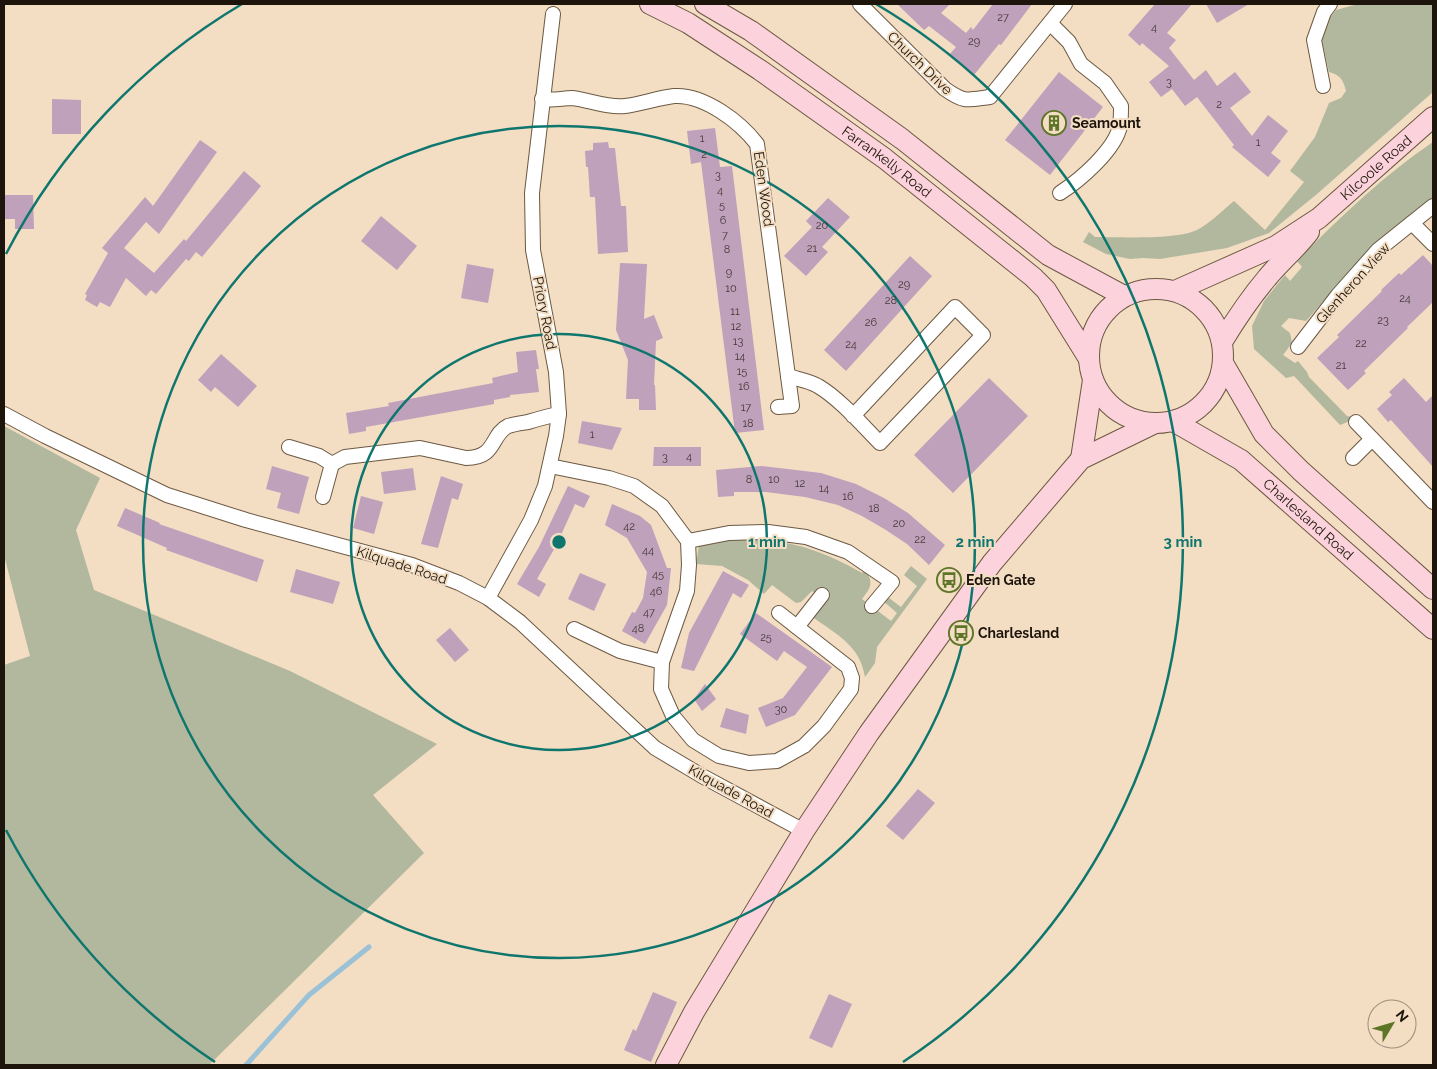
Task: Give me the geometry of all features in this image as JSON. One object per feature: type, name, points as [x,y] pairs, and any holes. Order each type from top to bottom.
[{"type":"main road","name":"Farrankelly Road","points":[[650,4],[688,23],[775,81],[884,158],[1033,276],[1046,290],[1089,359]]},
{"type":"main road","name":"Farrankelly Road","points":[[705,4],[751,31],[878,122],[1048,255],[1124,296]]},
{"type":"main road","name":"Kilcoole Road","points":[[1319,218],[1433,117]]},
{"type":"main road","points":[[1175,291],[1276,246],[1319,218]]},
{"type":"main road","points":[[1222,342],[1241,310],[1268,276],[1298,247],[1319,218]]},
{"type":"main road","points":[[666,1065],[694,1012],[804,831],[869,733],[998,556],[1081,459],[1164,422],[1191,413],[1207,400],[1218,383],[1224,363],[1222,342],[1216,325],[1206,310],[1192,298],[1175,291],[1158,288],[1140,290],[1124,296],[1109,307],[1097,322],[1090,340],[1089,359],[1093,380],[1081,459]]},
{"type":"main road","points":[[1224,363],[1264,434],[1300,471],[1433,589]]},
{"type":"main road","points":[[1093,380],[1104,398],[1120,412],[1136,420],[1164,422]]},
{"type":"main road","name":"Charlesland Road","points":[[1164,422],[1241,460],[1433,629]]},
{"type":"street","name":"Church Drive","points":[[860,4],[945,89],[965,101],[990,97],[1065,4]]},
{"type":"street","points":[[1323,86],[1314,40],[1324,12],[1330,4]]},
{"type":"street","name":"Priory Road","points":[[488,598],[531,520],[545,486],[559,414],[556,372],[533,250],[532,193],[553,14]]},
{"type":"street","points":[[1050,23],[1069,42],[1081,64],[1105,84],[1121,106],[1120,128],[1106,153],[1077,182],[1060,193]]},
{"type":"street","name":"Eden Wood","points":[[542,99],[554,101],[572,98],[598,104],[625,106],[657,98],[676,96],[700,101],[723,113],[749,134],[757,144],[792,406],[778,408]]},
{"type":"street","name":"Glenheron View","points":[[1298,347],[1338,295],[1373,256],[1433,206]]},
{"type":"street","points":[[1412,222],[1433,244]]},
{"type":"street","points":[[788,376],[818,385],[880,443],[983,335],[955,307],[853,416]]},
{"type":"street","name":"Kilquade Road","points":[[4,414],[45,436],[167,494],[246,520],[412,565],[459,583],[488,598],[520,622],[655,748],[702,776],[804,831]]},
{"type":"street","points":[[323,496],[332,464],[346,457],[420,448],[473,458],[483,455],[492,448],[501,432],[508,426],[559,414]]},
{"type":"street","points":[[1356,422],[1433,502]]},
{"type":"street","points":[[1353,458],[1372,439]]},
{"type":"street","points":[[289,447],[319,456],[332,464]]},
{"type":"street","points":[[550,466],[609,478],[634,486],[662,506],[688,541],[687,591],[662,662],[661,689],[673,716],[693,740],[719,756],[749,763],[777,761],[804,746],[824,726],[851,689],[852,678],[848,667],[779,613]]},
{"type":"street","points":[[688,541],[729,532],[768,532],[806,537],[823,543],[848,552],[892,582],[872,606]]},
{"type":"street","points":[[797,627],[822,595]]},
{"type":"street","points":[[574,629],[620,651],[662,662]]},
{"type":"green space","points":[[1358,4],[1433,4],[1433,92],[1317,194],[1269,233],[1227,248],[1160,259],[1130,259],[1106,254],[1083,242],[1089,232],[1095,237],[1162,237],[1188,233],[1207,224],[1234,201],[1265,230],[1304,182],[1290,171],[1315,137],[1329,103],[1341,98],[1346,91],[1344,83],[1340,78],[1329,72],[1322,41],[1328,20],[1336,10]]},
{"type":"green space","points":[[1433,142],[1433,198],[1395,229],[1341,281],[1306,321],[1289,318],[1281,326],[1290,333],[1292,343],[1283,355],[1295,363],[1298,361],[1309,377],[1347,416],[1357,418],[1340,425],[1294,376],[1286,378],[1254,349],[1252,326],[1264,301],[1285,275],[1290,281],[1302,267],[1297,261],[1362,198]]},
{"type":"green space","points":[[4,426],[100,478],[76,530],[94,590],[290,671],[437,744],[373,795],[424,853],[209,1065],[4,1065],[4,665],[30,656],[4,555]]},
{"type":"green space","points":[[720,535],[726,541],[755,539],[791,544],[827,555],[862,573],[865,569],[870,578],[870,585],[862,599],[891,621],[897,613],[882,600],[889,598],[901,607],[917,586],[904,575],[911,566],[927,579],[877,647],[875,663],[865,677],[858,656],[846,641],[811,616],[823,600],[812,591],[801,602],[796,603],[772,585],[764,594],[748,580],[722,566],[696,564],[699,545]]},
{"type":"building","points":[[897,4],[950,4],[941,13],[966,33],[971,27],[973,30],[993,4],[1032,4],[1001,45],[999,44],[974,75],[950,54],[956,47],[929,26],[924,30]]},
{"type":"building","points":[[1155,4],[1192,4],[1167,33],[1176,40],[1169,48],[1194,80],[1206,70],[1217,86],[1235,72],[1251,92],[1230,108],[1252,136],[1268,115],[1288,131],[1271,153],[1281,161],[1268,177],[1232,147],[1234,145],[1197,97],[1185,106],[1172,89],[1161,97],[1149,82],[1169,66],[1142,43],[1140,46],[1128,35]]},
{"type":"building","points":[[1206,4],[1249,4],[1217,23]]},
{"type":"building","name":"Seamount","points":[[1059,72],[1103,107],[1050,175],[1005,140]]},
{"type":"building","points":[[52,99],[81,100],[81,134],[52,134]]},
{"type":"building","points":[[715,128],[720,167],[732,166],[764,430],[735,433],[701,162],[691,164],[687,131]]},
{"type":"building","points":[[200,140],[217,152],[159,234],[146,222],[124,248],[154,273],[184,239],[186,241],[244,171],[261,186],[202,257],[196,252],[189,261],[186,259],[156,294],[151,290],[146,296],[126,278],[110,307],[100,302],[97,307],[85,300],[87,295],[85,294],[108,253],[102,248],[145,197],[153,206]]},
{"type":"building","points":[[608,142],[609,148],[615,148],[621,206],[626,206],[628,252],[598,254],[595,197],[590,197],[585,151],[593,150],[593,143]]},
{"type":"building","points":[[4,195],[33,195],[34,229],[15,229],[15,219],[4,219]]},
{"type":"building","points":[[828,198],[850,217],[822,247],[828,252],[806,276],[784,256],[812,227],[806,221]]},
{"type":"building","points":[[381,216],[417,246],[397,270],[361,241]]},
{"type":"building","points":[[1423,255],[1433,266],[1433,302],[1364,371],[1366,373],[1348,390],[1317,358],[1339,337],[1337,335],[1381,290],[1399,273],[1401,275]]},
{"type":"building","points":[[910,256],[932,276],[846,371],[824,350]]},
{"type":"building","points":[[620,263],[647,264],[644,319],[654,315],[663,338],[656,341],[654,385],[656,410],[639,410],[639,399],[626,399],[628,360],[616,330]]},
{"type":"building","points":[[467,264],[494,269],[488,303],[461,298]]},
{"type":"building","points":[[536,350],[539,369],[536,369],[539,392],[510,395],[510,397],[494,400],[494,404],[366,427],[366,431],[349,434],[346,413],[389,406],[388,403],[493,383],[492,378],[518,372],[516,352]]},
{"type":"building","points":[[221,354],[257,386],[238,407],[215,387],[211,392],[198,380]]},
{"type":"building","points":[[989,378],[1028,416],[953,493],[914,455]]},
{"type":"building","points":[[1404,378],[1426,402],[1433,395],[1433,467],[1391,420],[1388,422],[1377,409],[1392,395],[1389,392]]},
{"type":"building","points":[[582,421],[622,428],[612,450],[578,443]]},
{"type":"building","points":[[654,447],[701,447],[701,466],[653,466]]},
{"type":"building","points":[[272,466],[309,477],[299,514],[277,508],[281,493],[266,489]]},
{"type":"building","points":[[761,466],[821,473],[856,484],[908,513],[945,545],[929,565],[907,544],[886,530],[838,505],[805,497],[766,492],[734,492],[734,496],[718,497],[716,470]]},
{"type":"building","points":[[413,468],[416,490],[384,494],[381,472]]},
{"type":"building","points":[[441,476],[463,484],[458,500],[452,498],[438,548],[421,544]]},
{"type":"building","points":[[568,486],[590,496],[584,508],[575,504],[557,544],[537,579],[546,584],[539,597],[517,584],[539,547]]},
{"type":"building","points":[[361,496],[383,502],[374,534],[353,528]]},
{"type":"building","points":[[612,504],[640,516],[651,525],[667,568],[671,568],[667,605],[645,644],[622,631],[632,612],[635,613],[643,598],[647,572],[627,538],[605,525]]},
{"type":"building","points":[[125,508],[159,524],[264,560],[257,582],[166,550],[167,548],[117,526]]},
{"type":"building","points":[[296,569],[340,582],[333,604],[290,592]]},
{"type":"building","points":[[723,571],[749,585],[741,598],[733,593],[694,671],[681,668],[689,633]]},
{"type":"building","points":[[580,573],[606,584],[594,611],[568,599]]},
{"type":"building","points":[[756,613],[832,667],[795,715],[766,727],[758,708],[783,698],[807,667],[784,651],[777,661],[740,634]]},
{"type":"building","points":[[450,628],[469,650],[455,662],[436,640]]},
{"type":"building","points":[[705,684],[716,699],[702,711],[694,699]]},
{"type":"building","points":[[726,708],[749,715],[746,734],[720,727]]},
{"type":"building","points":[[918,789],[935,803],[903,840],[886,826]]},
{"type":"building","points":[[653,992],[677,1002],[651,1062],[624,1050],[633,1029],[636,1031]]},
{"type":"building","points":[[829,994],[852,1004],[832,1048],[809,1038]]},
{"type":"waterway","points":[[246,1065],[309,995],[369,947]]},
{"type":"place","name":"Seamount","points":[[1054,123]]},
{"type":"place","name":"Eden Gate","points":[[949,580]]},
{"type":"place","name":"Charlesland","points":[[961,633]]}]
